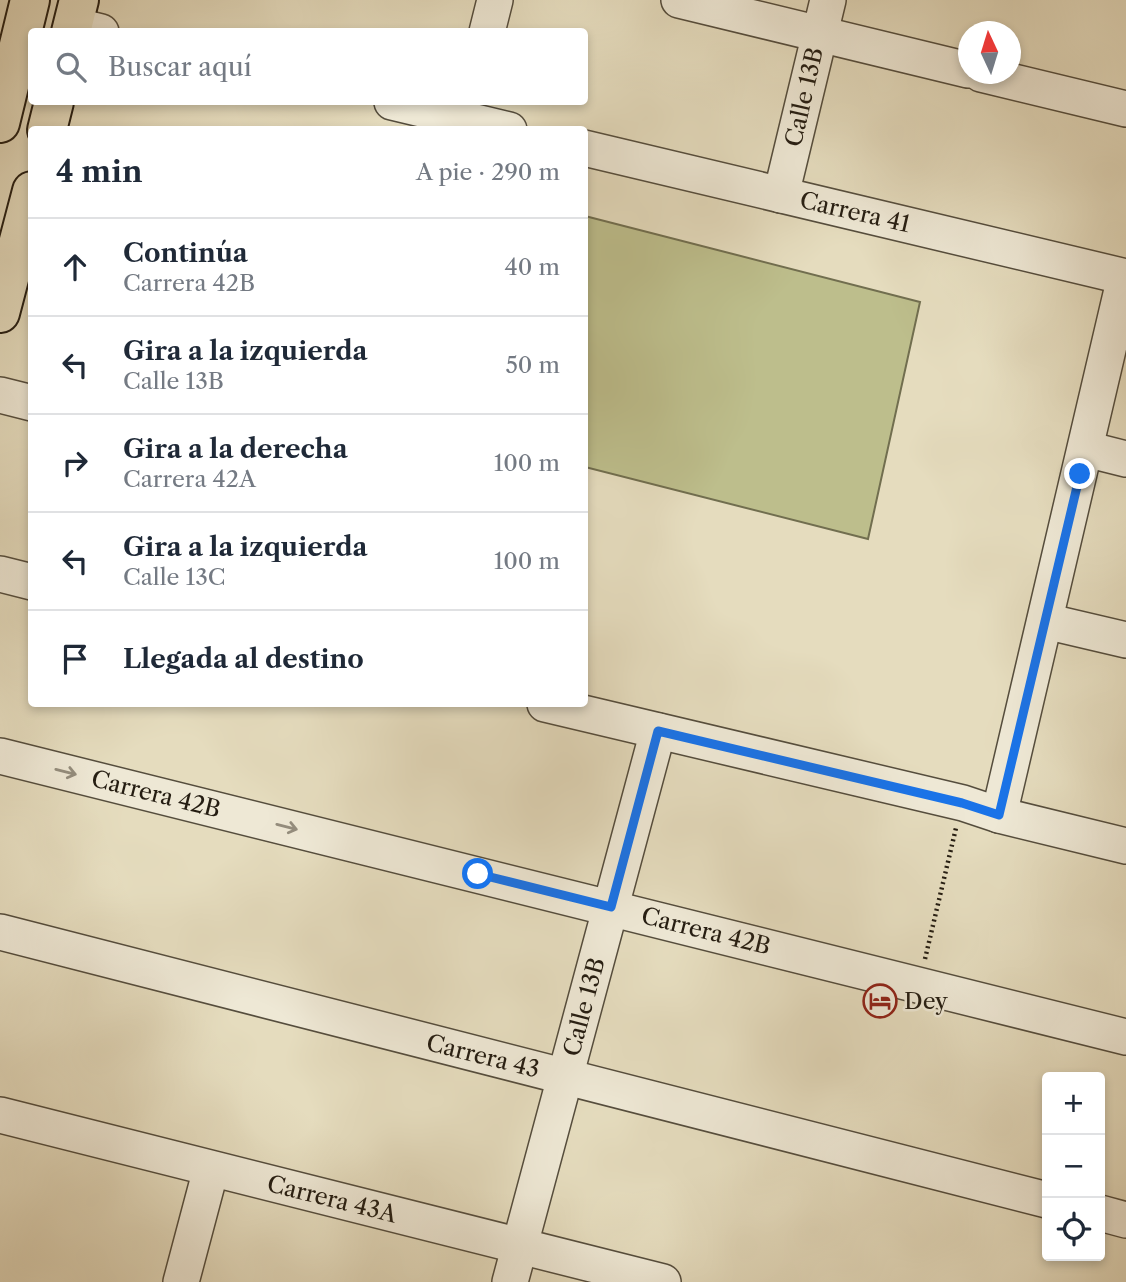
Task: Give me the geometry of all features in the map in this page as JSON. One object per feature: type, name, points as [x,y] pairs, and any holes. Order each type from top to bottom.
[{"type":"main road","points":[[0,123],[5,83],[30,0]]},
{"type":"main road","points":[[48,126],[53,105]]},
{"type":"main road","points":[[0,313],[28,216]]},
{"type":"street","points":[[488,28],[495,0]]},
{"type":"street","points":[[679,0],[958,68]]},
{"type":"street","name":"Calle 13B","points":[[781,195],[828,0]]},
{"type":"street","points":[[1021,84],[1126,109]]},
{"type":"street","points":[[407,105],[495,126]]},
{"type":"street","name":"Carrera 41","points":[[588,149],[1125,277]]},
{"type":"street","points":[[999,815],[1125,277]]},
{"type":"street","points":[[0,395],[28,402]]},
{"type":"street","points":[[1086,449],[1126,459]]},
{"type":"street","points":[[0,574],[28,581]]},
{"type":"street","points":[[1045,621],[1126,640]]},
{"type":"street","points":[[558,707],[962,803],[999,815],[1126,846]]},
{"type":"street","name":"Calle 13B","points":[[510,1282],[658,731]]},
{"type":"street","name":"Carrera 42B","points":[[0,756],[1126,1037]]},
{"type":"street","name":"Carrera 43","points":[[0,932],[1042,1199]]},
{"type":"street","name":"Carrera 43A","points":[[0,1115],[663,1282]]},
{"type":"street","points":[[181,1282],[211,1169]]},
{"type":"street","points":[[1105,1214],[1126,1220]]},
{"type":"path","points":[[919,984],[962,803]]},
{"type":"green space","points":[[588,217],[920,302],[868,539],[588,468]]},
{"type":"place","name":"Dey","points":[[880,1001]]},
{"type":"route","points":[[478,874],[611,907],[658,731],[962,803],[999,815],[1080,474]]}]
